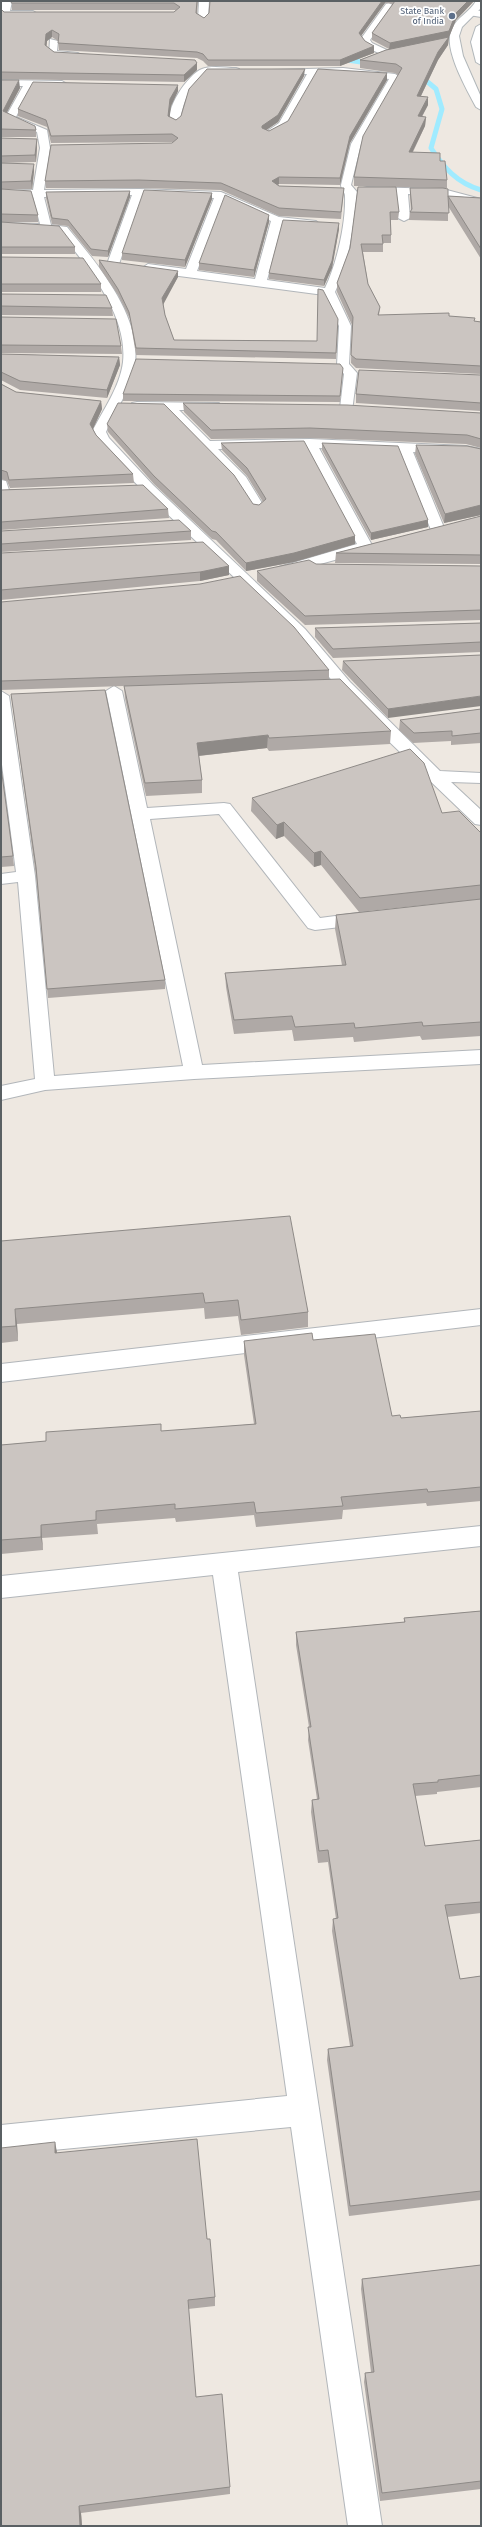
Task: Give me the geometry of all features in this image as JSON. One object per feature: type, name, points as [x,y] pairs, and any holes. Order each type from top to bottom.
[{"type":"street","points":[[204,1],[204,20]]},
{"type":"street","points":[[481,1],[476,14],[456,29],[450,42],[481,107]]},
{"type":"street","points":[[4,6],[5,14],[41,14]]},
{"type":"street","points":[[385,55],[368,45],[365,40],[389,6]]},
{"type":"street","points":[[481,27],[476,42],[481,62]]},
{"type":"street","points":[[54,41],[52,53],[90,57]]},
{"type":"street","points":[[343,71],[362,63]]},
{"type":"street","points":[[175,123],[176,106],[200,67],[250,71]]},
{"type":"street","points":[[266,72],[343,71],[395,77],[356,144],[347,190]]},
{"type":"street","points":[[268,134],[283,125],[313,72]]},
{"type":"street","points":[[1,82],[71,84]]},
{"type":"street","points":[[31,83],[22,93],[10,118],[42,130],[48,146],[41,167],[38,195],[46,227]]},
{"type":"street","points":[[172,87],[187,88]]},
{"type":"street","points":[[30,142],[48,146]]},
{"type":"street","points":[[28,167],[41,167]]},
{"type":"street","points":[[332,190],[444,192],[481,202]]},
{"type":"street","points":[[329,292],[338,276],[347,225],[351,192],[347,190]]},
{"type":"street","points":[[402,191],[404,218]]},
{"type":"street","points":[[1,194],[38,195],[139,192],[221,195],[276,220],[347,225]]},
{"type":"street","points":[[113,264],[139,192]]},
{"type":"street","points":[[190,274],[221,195]]},
{"type":"street","points":[[260,283],[276,220]]},
{"type":"street","points":[[1,226],[63,229],[88,260],[112,298],[122,322],[129,362],[115,405],[99,432],[103,440],[148,488],[183,522],[210,544],[256,575],[336,664],[336,685],[383,726],[481,820]]},
{"type":"street","points":[[72,260],[88,260],[329,292]]},
{"type":"street","points":[[329,292],[345,326],[347,408]]},
{"type":"street","points":[[96,298],[112,298]]},
{"type":"street","points":[[107,321],[122,322]]},
{"type":"street","points":[[114,361],[145,362]]},
{"type":"street","points":[[327,365],[366,374]]},
{"type":"street","points":[[100,403],[115,405],[230,407]]},
{"type":"street","points":[[168,406],[204,445],[241,480],[258,508]]},
{"type":"street","points":[[332,408],[363,409]]},
{"type":"street","points":[[204,445],[310,443],[466,450],[481,453]]},
{"type":"street","points":[[222,582],[296,567],[373,545],[310,443]]},
{"type":"street","points":[[405,448],[438,530]]},
{"type":"street","points":[[1,484],[3,495],[41,493]]},
{"type":"street","points":[[133,489],[148,488]]},
{"type":"street","points":[[167,524],[183,522]]},
{"type":"street","points":[[186,546],[210,544]]},
{"type":"street","points":[[296,567],[342,568]]},
{"type":"street","points":[[115,691],[142,814],[194,1072]]},
{"type":"street","points":[[6,696],[26,876],[45,1083]]},
{"type":"street","points":[[383,726],[406,723]]},
{"type":"street","points":[[435,776],[481,778]]},
{"type":"street","points":[[142,814],[224,808],[315,924],[386,916]]},
{"type":"street","points":[[1,879],[26,876]]},
{"type":"street","points":[[1,1093],[45,1083],[194,1072],[479,1063]]},
{"type":"street","points":[[1,1374],[481,1318]]},
{"type":"street","points":[[1,1587],[481,1536]]},
{"type":"street","points":[[224,1563],[365,2526]]},
{"type":"street","points":[[1,2140],[304,2110]]},
{"type":"building","points":[[12,1],[197,1],[196,13],[204,18],[209,13],[210,1],[382,1],[359,33],[365,41],[374,46],[340,60],[208,60],[203,54],[197,52],[58,43],[59,34],[52,30],[46,34],[45,45],[54,52],[195,60],[197,63],[184,75],[1,72],[1,9],[4,12],[174,12],[180,7],[174,3],[11,3]]},
{"type":"building","points":[[395,1],[468,1],[456,13],[449,31],[390,43],[372,33]]},
{"type":"building","points":[[449,37],[438,52],[417,96],[428,97],[418,116],[426,117],[409,152],[440,153],[440,161],[445,161],[447,180],[354,177],[363,136],[402,68],[396,64],[360,60],[386,50]]},
{"type":"building","points":[[207,69],[305,69],[278,115],[262,126],[262,128],[269,131],[288,121],[318,69],[387,73],[350,136],[340,178],[279,177],[272,181],[279,186],[344,188],[341,212],[279,208],[221,183],[139,180],[45,181],[51,145],[172,143],[178,138],[172,134],[51,136],[46,120],[18,109],[33,82],[178,85],[170,99],[168,116],[176,120],[181,116],[189,89]]},
{"type":"building","points":[[1,80],[19,80],[3,111],[35,126],[36,130],[1,129]]},
{"type":"building","points":[[1,138],[37,139],[35,155],[1,156]]},
{"type":"building","points":[[1,163],[34,164],[31,181],[1,182]]},
{"type":"building","points":[[358,187],[396,187],[399,212],[390,212],[391,235],[382,235],[383,244],[361,244],[368,284],[380,307],[378,315],[449,313],[449,316],[475,318],[474,321],[481,322],[481,366],[356,359],[351,355],[353,317],[337,283],[350,248]]},
{"type":"building","points":[[410,188],[448,189],[449,213],[410,212],[412,209]]},
{"type":"building","points":[[1,189],[31,191],[38,215],[1,214]]},
{"type":"building","points":[[144,190],[212,193],[185,260],[122,253]]},
{"type":"building","points":[[130,191],[108,251],[91,249],[68,220],[52,218],[46,192]]},
{"type":"building","points":[[225,195],[269,215],[254,270],[199,263]]},
{"type":"building","points":[[448,196],[481,198],[481,249]]},
{"type":"building","points":[[283,220],[339,223],[332,261],[324,280],[269,273]]},
{"type":"building","points":[[1,222],[59,226],[75,247],[1,247]]},
{"type":"building","points":[[1,257],[83,258],[101,284],[1,284]]},
{"type":"building","points":[[99,260],[178,271],[162,298],[165,315],[174,340],[317,341],[318,289],[323,290],[338,319],[336,353],[136,348],[129,312],[118,289]]},
{"type":"building","points":[[1,294],[106,295],[112,308],[1,306]]},
{"type":"building","points":[[1,317],[116,319],[121,346],[1,345]]},
{"type":"building","points":[[1,354],[119,357],[107,390],[20,381],[1,372]]},
{"type":"building","points":[[136,359],[340,364],[343,368],[340,396],[123,394]]},
{"type":"building","points":[[359,370],[481,375],[481,403],[356,394]]},
{"type":"building","points":[[1,384],[16,392],[101,401],[90,424],[96,435],[133,474],[9,480],[7,472],[1,470]]},
{"type":"building","points":[[118,403],[164,404],[234,475],[253,504],[259,505],[266,499],[247,468],[221,443],[304,441],[355,536],[294,553],[246,563],[216,532],[212,531],[154,476],[107,424]]},
{"type":"building","points":[[183,403],[347,405],[481,413],[481,439],[467,435],[310,428],[211,430]]},
{"type":"building","points":[[322,443],[398,446],[428,520],[371,533]]},
{"type":"building","points":[[416,445],[467,446],[481,449],[481,505],[445,514]]},
{"type":"building","points":[[143,485],[168,509],[1,522],[1,490]]},
{"type":"building","points":[[481,516],[481,555],[336,553]]},
{"type":"building","points":[[179,520],[191,531],[1,544],[1,531]]},
{"type":"building","points":[[203,542],[229,566],[200,572],[1,590],[1,553]]},
{"type":"building","points":[[309,560],[316,564],[481,566],[481,610],[305,616],[257,571]]},
{"type":"building","points":[[240,576],[294,627],[329,670],[1,681],[1,602],[200,584]]},
{"type":"building","points":[[481,623],[481,642],[333,649],[315,628]]},
{"type":"building","points":[[481,655],[481,696],[388,709],[343,661]]},
{"type":"building","points":[[340,679],[391,731],[269,738],[268,735],[197,743],[202,780],[145,783],[124,686]]},
{"type":"building","points":[[105,690],[165,980],[47,989],[36,867],[11,694]]},
{"type":"building","points":[[481,709],[481,733],[452,736],[452,731],[414,733],[400,720]]},
{"type":"building","points":[[410,749],[424,763],[442,813],[459,811],[481,833],[481,885],[360,898],[321,851],[314,853],[284,822],[277,825],[252,798]]},
{"type":"building","points":[[1,767],[13,856],[1,857]]},
{"type":"building","points":[[481,899],[481,1022],[423,1026],[422,1022],[355,1028],[354,1023],[295,1027],[292,1016],[234,1020],[225,973],[346,965],[336,915]]},
{"type":"building","points":[[290,1216],[308,1312],[241,1320],[238,1300],[205,1303],[203,1293],[15,1309],[16,1326],[1,1327],[1,1241]]},
{"type":"building","points":[[312,1333],[313,1340],[375,1334],[392,1416],[400,1415],[401,1418],[481,1411],[481,1487],[428,1492],[427,1489],[341,1497],[343,1506],[256,1513],[254,1502],[175,1509],[175,1504],[96,1511],[96,1520],[41,1525],[41,1537],[1,1540],[1,1445],[46,1441],[46,1432],[161,1424],[161,1431],[256,1424],[244,1341]]},
{"type":"building","points":[[481,1611],[481,1775],[438,1780],[438,1782],[413,1784],[425,1846],[481,1840],[481,1902],[445,1905],[460,1979],[481,1976],[481,2191],[350,2206],[328,2049],[353,2046],[333,1919],[338,1918],[328,1850],[319,1851],[312,1800],[319,1799],[308,1727],[311,1727],[296,1632],[405,1622],[404,1618]]},
{"type":"building","points":[[197,2139],[207,2239],[210,2239],[215,2297],[188,2300],[196,2397],[222,2394],[230,2487],[79,2506],[80,2526],[1,2526],[1,2148],[55,2142],[55,2153]]},
{"type":"building","points":[[481,2265],[481,2481],[382,2493],[365,2373],[374,2372],[362,2279]]},
{"type":"waterway","points":[[340,59],[375,64]]},
{"type":"waterway","points":[[417,73],[436,89],[442,109],[431,148],[452,174],[472,187],[481,190]]},
{"type":"place","name":"State Bank of India","points":[[452,16]]}]
